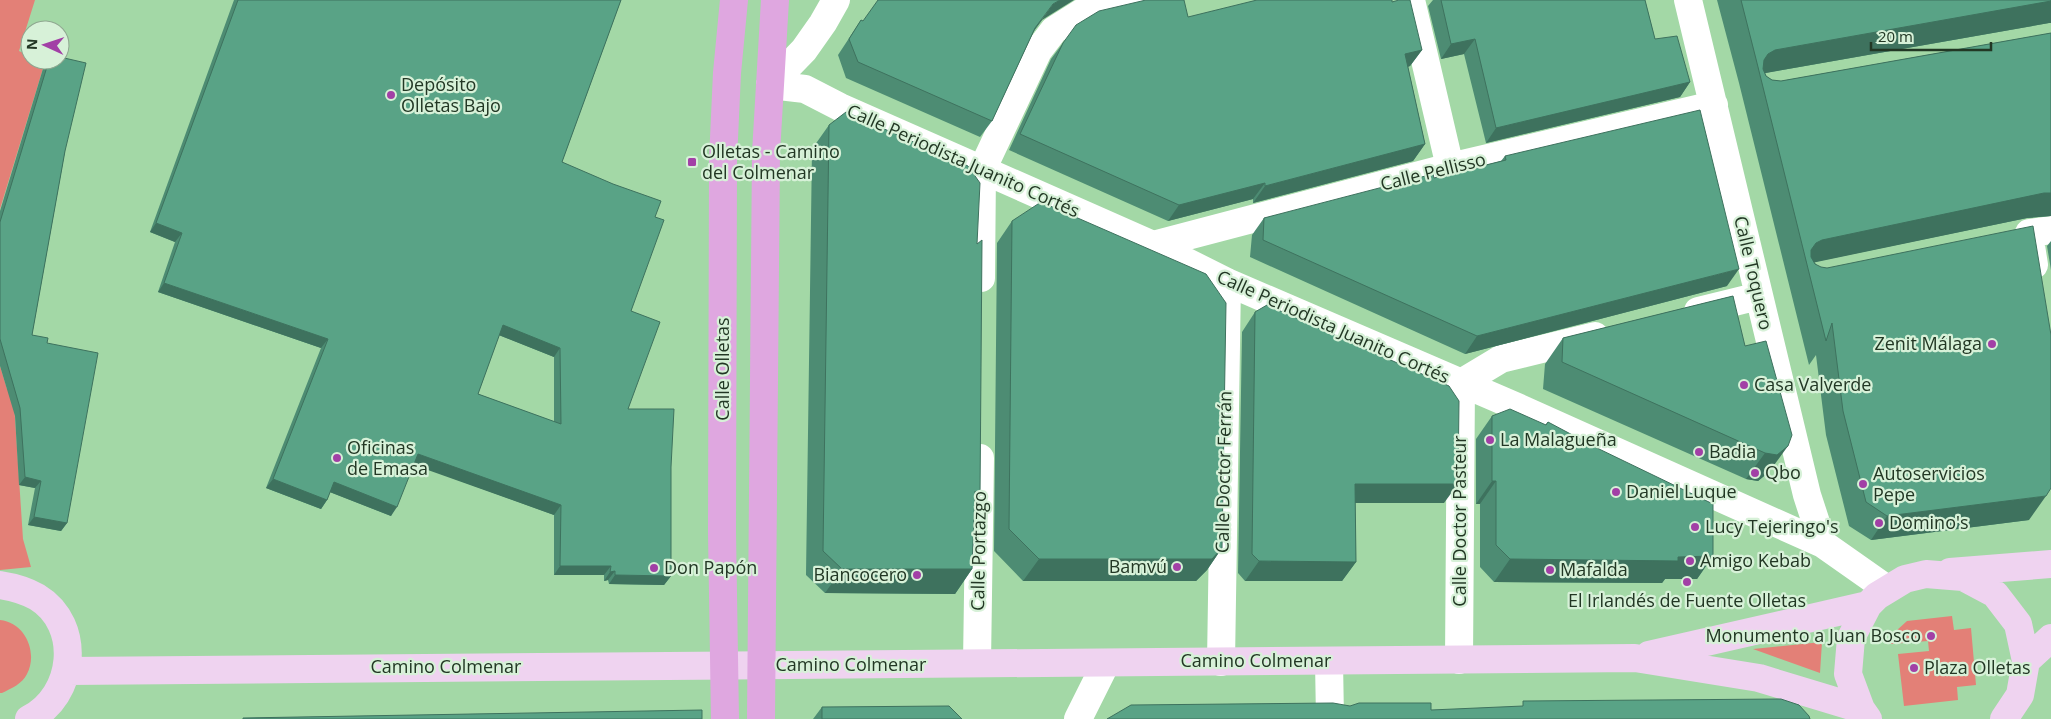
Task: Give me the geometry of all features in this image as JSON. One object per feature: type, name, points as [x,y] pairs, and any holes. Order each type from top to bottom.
[{"type":"main road","name":"Calle Olletas","points":[[725,719],[722,532],[723,160],[727,73],[734,0]]},
{"type":"main road","points":[[761,719],[766,153],[775,0]]},
{"type":"main road","points":[[1865,714],[1848,674],[1852,638],[1878,597],[1905,579],[1926,574],[2051,564]]},
{"type":"main road","points":[[1926,574],[1963,577],[1995,594],[2018,624],[2026,660],[2020,696],[2004,719]]},
{"type":"main road","points":[[0,585],[20,588],[38,598],[54,612],[64,630],[69,650],[67,670],[60,690],[48,706],[29,719]]},
{"type":"main road","name":"Camino Colmenar","points":[[1635,658],[1878,597]]},
{"type":"main road","points":[[2026,660],[2051,638]]},
{"type":"main road","name":"Camino Colmenar","points":[[67,670],[1635,658],[1759,678],[1865,714]]},
{"type":"street","points":[[770,85],[804,50],[824,23],[836,0]]},
{"type":"street","points":[[981,306],[982,170],[1038,51],[1054,30],[1081,13],[1135,0]]},
{"type":"street","points":[[1411,0],[1450,167]]},
{"type":"street","name":"Calle Toquero","points":[[1688,0],[1807,495],[1823,544]]},
{"type":"street","name":"Calle Periodista Juanito Cortés","points":[[770,85],[805,89],[840,107],[1153,245],[1227,282],[1461,383],[1823,544],[1878,597]]},
{"type":"street","name":"Calle Pellisso","points":[[1153,245],[1450,167],[1714,105]]},
{"type":"street","points":[[2038,290],[2040,232]]},
{"type":"street","name":"Calle Doctor Ferrán","points":[[1221,662],[1227,282]]},
{"type":"street","points":[[1674,316],[1759,296]]},
{"type":"street","points":[[1461,383],[1500,358],[1617,330]]},
{"type":"street","name":"Calle Doctor Pasteur","points":[[1459,660],[1461,383]]},
{"type":"street","name":"Calle Portazgo","points":[[977,663],[980,436]]},
{"type":"street","points":[[1329,661],[1330,719]]},
{"type":"street","points":[[1078,719],[1106,662]]},
{"type":"shaded area","points":[[0,0],[35,0],[29,20],[20,20],[20,70],[43,70],[0,209]]},
{"type":"shaded area","points":[[0,366],[7,389],[13,388],[23,539],[31,567],[0,570]]},
{"type":"shaded area","points":[[1952,616],[1954,630],[1971,628],[1976,685],[1957,687],[1958,700],[1904,706],[1898,654],[1929,651],[1928,641],[1891,644],[1896,631],[1907,621]]},
{"type":"shaded area","points":[[0,620],[9,622],[23,633],[30,648],[31,657],[30,666],[25,677],[2,693],[0,693]]},
{"type":"shaded area","points":[[1822,642],[1820,673],[1753,649]]},
{"type":"building","points":[[238,0],[621,0],[562,162],[613,184],[661,201],[655,217],[664,220],[631,311],[660,322],[628,409],[674,409],[671,467],[671,576],[615,575],[615,571],[610,572],[611,566],[560,566],[561,505],[418,454],[397,507],[334,482],[327,500],[273,479],[328,339],[164,283],[182,233],[156,223]],"holes":[[[503,325],[560,348],[561,424],[478,394]]]},
{"type":"building","points":[[878,0],[1060,0],[1053,4],[1035,28],[992,121],[858,62],[849,39],[861,20],[863,21]]},
{"type":"building","points":[[1146,0],[1184,0],[1188,17],[1257,0],[1392,0],[1392,2],[1410,0],[1422,50],[1405,54],[1425,144],[1265,186],[1265,183],[1179,205],[1020,134],[1063,43],[1076,25],[1099,11]]},
{"type":"building","points":[[1441,0],[1645,0],[1655,39],[1677,36],[1690,82],[1496,128],[1475,39],[1451,44]]},
{"type":"building","points":[[1741,0],[2051,0],[1775,50],[1768,54],[1764,60],[1763,69],[1766,76],[1772,80],[1781,81],[2051,33],[2051,193],[1822,240],[1816,243],[1811,250],[1811,257],[1815,264],[1827,268],[2033,226],[2051,335],[2051,488],[2046,496],[1887,516],[1866,502],[1843,411],[1832,323],[1826,341]]},
{"type":"building","points":[[70,59],[86,63],[65,151],[32,335],[48,338],[47,343],[98,353],[67,523],[34,517],[41,481],[25,477],[20,408],[0,339],[0,222],[46,70],[70,70]]},
{"type":"building","points":[[1700,110],[1739,269],[1477,336],[1263,240],[1264,218],[1433,174],[1434,178],[1506,160],[1505,156]]},
{"type":"building","points":[[846,112],[968,166],[980,183],[977,244],[982,240],[980,496],[975,491],[972,569],[842,569],[823,551],[829,125]]},
{"type":"building","points":[[1041,202],[1206,274],[1226,303],[1222,548],[1212,559],[1039,559],[1009,529],[1012,221]]},
{"type":"building","points":[[1733,296],[1745,346],[1766,341],[1792,435],[1788,446],[1777,455],[1765,453],[1562,362],[1563,338]]},
{"type":"building","points":[[1267,305],[1449,386],[1459,401],[1458,484],[1355,484],[1356,562],[1259,561],[1252,554],[1255,312]]},
{"type":"building","points":[[1510,409],[1546,425],[1548,422],[1713,504],[1713,556],[1678,557],[1678,561],[1510,559],[1496,545],[1496,481],[1492,481],[1492,416]]},
{"type":"building","points":[[1781,699],[1799,705],[1810,719],[1107,719],[1131,705],[1333,703],[1350,706],[1359,703],[1431,703],[1431,710],[1523,706],[1523,701]]},
{"type":"building","points":[[949,706],[962,719],[822,719],[822,707]]},
{"type":"building","points":[[702,710],[702,719],[243,719],[243,718]]},
{"type":"place","name":"Depósito Olletas Bajo","points":[[391,95]]},
{"type":"place","name":"Olletas - Camino del Colmenar","points":[[692,162]]},
{"type":"place","name":"Zenit Málaga","points":[[1992,344]]},
{"type":"place","name":"Casa Valverde","points":[[1744,385]]},
{"type":"place","name":"La Malagueña","points":[[1490,440]]},
{"type":"place","name":"Badia","points":[[1699,452]]},
{"type":"place","name":"Oficinas de Emasa","points":[[337,458]]},
{"type":"place","name":"Qbo","points":[[1755,473]]},
{"type":"place","name":"Autoservicios Pepe","points":[[1863,484]]},
{"type":"place","name":"Daniel Luque","points":[[1616,492]]},
{"type":"place","name":"Domino's","points":[[1879,523]]},
{"type":"place","name":"Lucy Tejeringo's","points":[[1695,527]]},
{"type":"place","name":"Amigo Kebab","points":[[1690,561]]},
{"type":"place","name":"Bamvú","points":[[1177,567]]},
{"type":"place","name":"Don Papón","points":[[654,568]]},
{"type":"place","name":"Mafalda","points":[[1550,570]]},
{"type":"place","name":"Biancocero","points":[[917,575]]},
{"type":"place","name":"El Irlandés de Fuente Olletas","points":[[1687,582]]},
{"type":"place","name":"Monumento a Juan Bosco","points":[[1931,636]]},
{"type":"place","name":"Plaza Olletas","points":[[1914,668]]}]
